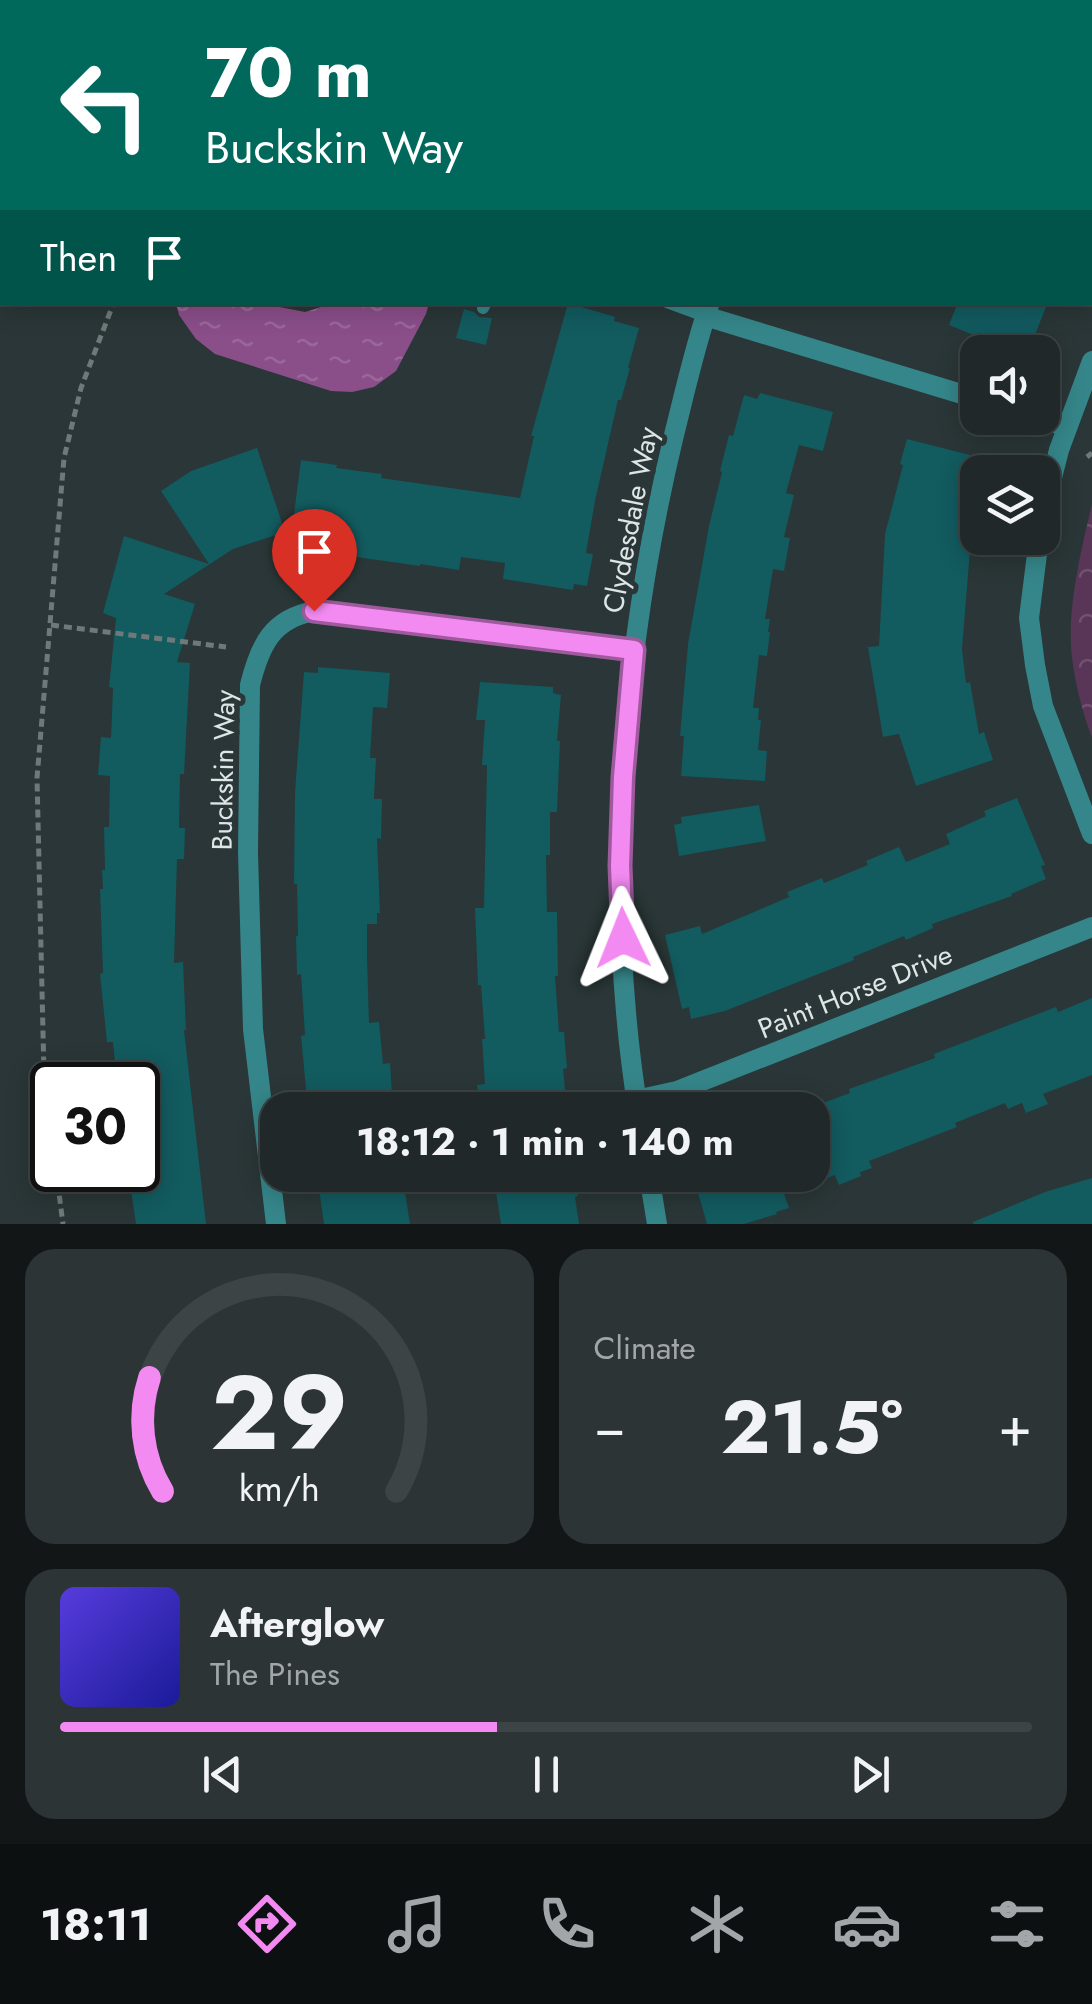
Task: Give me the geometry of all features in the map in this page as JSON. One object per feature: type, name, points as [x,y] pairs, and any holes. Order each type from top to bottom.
[{"type":"street","points":[[708,309],[960,392]]},
{"type":"street","name":"Clydesdale Way","points":[[636,1092],[624,975],[620,866],[634,650],[661,491],[708,309]]},
{"type":"street","points":[[1059,455],[1092,361]]},
{"type":"street","points":[[1060,424],[1067,426]]},
{"type":"street","points":[[1037,555],[1029,618],[1038,678],[1052,732],[1092,834]]},
{"type":"street","name":"Buckskin Way","points":[[276,1224],[253,1029],[248,852],[250,685],[256,658],[280,624],[296,614],[314,611],[634,650]]},
{"type":"street","name":"Paint Horse Drive","points":[[674,1092],[1092,928]]},
{"type":"street","points":[[652,1192],[657,1224]]},
{"type":"path","points":[[44,1062],[37,778],[64,458],[81,388],[113,305]]},
{"type":"path","points":[[52,625],[226,647]]},
{"type":"path","points":[[59,1192],[63,1224]]},
{"type":"green space","points":[[1092,504],[1092,737],[1075,679],[1071,627],[1077,573]]},
{"type":"water","points":[[176,305],[269,305],[305,312],[328,305],[428,305],[396,371],[374,387],[352,392],[331,391],[215,354],[196,339]]},
{"type":"building","points":[[567,305],[615,317],[614,321],[639,328],[595,501],[586,553],[593,554],[587,586],[574,584],[573,590],[503,579],[505,563],[461,557],[459,570],[420,566],[335,554],[336,546],[296,541],[298,527],[292,529],[301,460],[382,474],[381,478],[520,498],[531,436]]},
{"type":"building","points":[[957,305],[1047,305],[1035,335],[974,335],[949,325]]},
{"type":"building","points":[[464,309],[479,317],[492,318],[486,345],[456,338]]},
{"type":"building","points":[[760,393],[833,412],[823,451],[799,445],[786,493],[794,495],[784,537],[790,538],[784,571],[773,569],[765,619],[770,619],[767,656],[759,655],[753,708],[759,708],[761,720],[758,750],[767,751],[765,781],[681,776],[684,736],[680,736],[688,644],[720,471],[744,395],[757,399]]},
{"type":"building","points":[[907,439],[970,455],[960,455],[960,555],[970,555],[962,649],[979,734],[984,732],[993,760],[916,786],[899,734],[883,737],[868,647],[879,646],[885,534],[903,465],[900,464]]},
{"type":"building","points":[[257,448],[285,532],[233,549],[164,594],[195,604],[177,662],[190,663],[184,774],[180,774],[179,828],[185,828],[184,859],[177,859],[174,963],[183,962],[184,1030],[206,1224],[136,1224],[131,1192],[160,1192],[160,1062],[115,1062],[113,1042],[107,1042],[100,974],[100,889],[105,870],[104,827],[109,827],[110,776],[98,775],[101,737],[111,738],[113,688],[109,687],[116,618],[103,613],[124,536],[209,564],[161,491],[191,471]]},
{"type":"building","points":[[318,667],[390,673],[387,708],[373,707],[370,758],[376,758],[374,799],[382,799],[381,839],[377,838],[380,913],[377,924],[367,924],[367,957],[369,1023],[379,1022],[383,1064],[390,1063],[392,1092],[306,1092],[301,974],[297,975],[295,792],[304,672],[318,673]]},
{"type":"building","points":[[480,682],[553,687],[553,693],[561,695],[557,812],[550,812],[550,855],[546,855],[547,912],[557,912],[555,976],[559,1032],[564,1032],[565,1092],[478,1092],[477,1085],[485,1084],[485,1039],[475,908],[484,908],[487,765],[482,765],[485,720],[476,720]]},
{"type":"building","points":[[1017,798],[1045,865],[1041,866],[1046,879],[1012,896],[932,924],[933,928],[906,940],[904,936],[725,1011],[691,1019],[689,1007],[682,1009],[665,935],[700,926],[702,934],[789,897],[787,892],[822,878],[824,883],[899,847],[906,862],[950,844],[946,834],[986,816],[984,811]]},
{"type":"building","points":[[759,805],[766,841],[679,856],[674,825],[682,823],[681,817]]},
{"type":"building","points":[[1092,998],[1092,1075],[1043,1094],[1048,1104],[1026,1113],[1022,1103],[1008,1109],[1005,1103],[955,1123],[957,1127],[869,1161],[872,1168],[860,1172],[861,1176],[839,1185],[835,1175],[830,1177],[830,1100],[850,1093],[849,1089],[935,1058],[934,1054],[1056,1007],[1058,1012]]},
{"type":"building","points":[[1092,1178],[1092,1224],[973,1224],[1045,1192]]},
{"type":"building","points":[[319,1192],[405,1192],[410,1224],[324,1224]]},
{"type":"building","points":[[496,1192],[577,1192],[579,1224],[501,1224]]},
{"type":"building","points":[[698,1192],[789,1192],[784,1194],[789,1208],[777,1214],[744,1224],[707,1224]]},
{"type":"route","points":[[314,611],[634,650],[623,777],[623,938]]}]
